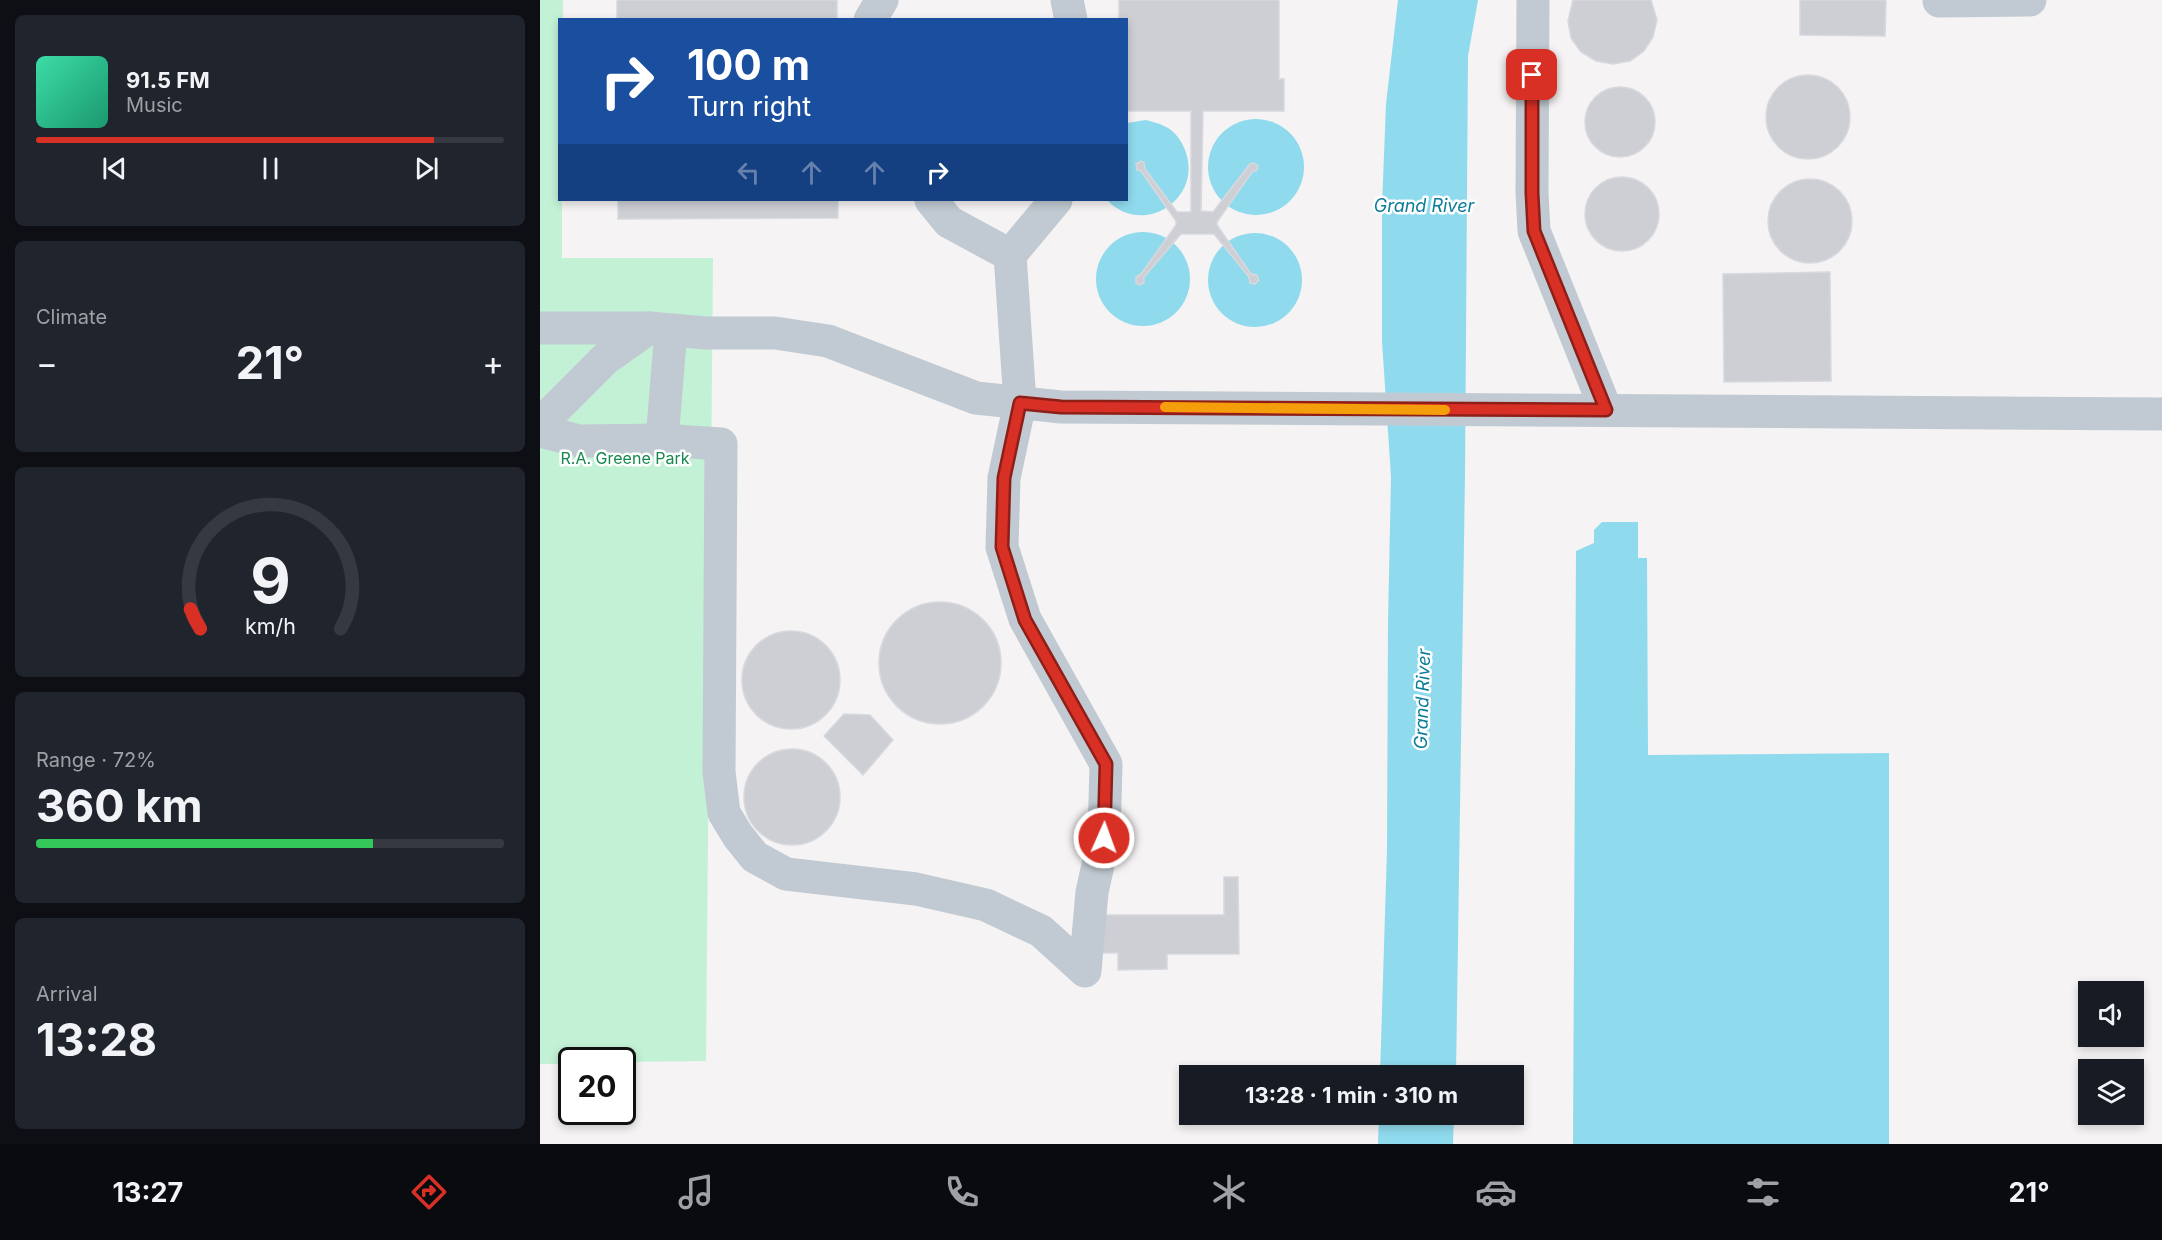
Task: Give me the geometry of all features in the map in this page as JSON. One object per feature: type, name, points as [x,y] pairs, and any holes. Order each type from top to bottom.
[{"type":"lane","points":[[871,18],[882,0]]},
{"type":"lane","points":[[1067,0],[1071,18]]},
{"type":"lane","points":[[1533,0],[1532,193],[1534,231],[1606,410]]},
{"type":"lane","points":[[1939,1],[2030,0]]},
{"type":"lane","points":[[932,201],[949,222],[1010,255]]},
{"type":"lane","points":[[540,431],[579,441],[662,440],[721,444],[720,772],[724,813],[738,836],[755,857],[786,874],[916,889],[986,905],[1041,931],[1085,971],[1092,892],[1104,838],[1106,764],[1025,620],[1002,547],[1004,478],[1020,403],[1010,255],[1055,201]]},
{"type":"lane","points":[[540,328],[775,333],[828,341],[976,398],[1061,407],[2162,414]]},
{"type":"lane","points":[[540,424],[605,359],[660,329]]},
{"type":"lane","points":[[660,329],[662,440]]},
{"type":"green space","name":"R.A. Greene Park","points":[[540,0],[563,0],[563,18],[558,18],[558,201],[562,201],[562,258],[713,258],[706,1061],[636,1062],[636,1047],[558,1047],[558,1064],[540,1064]]},
{"type":"water","name":"Grand River","points":[[1398,0],[1478,0],[1468,56],[1465,475],[1456,1065],[1380,1065],[1387,849],[1391,477],[1382,341],[1382,206],[1386,104]]},
{"type":"water","points":[[1256,119],[1274,123],[1290,133],[1300,149],[1304,167],[1300,185],[1290,201],[1274,211],[1256,215],[1238,211],[1222,201],[1212,185],[1208,167],[1212,149],[1222,133],[1238,123]]},
{"type":"water","points":[[1146,120],[1160,124],[1177,136],[1185,150],[1189,168],[1186,184],[1167,208],[1153,214],[1137,215],[1121,211],[1108,201],[1128,201],[1128,123]]},
{"type":"water","points":[[1143,232],[1161,235],[1177,245],[1187,261],[1190,279],[1187,297],[1177,313],[1161,323],[1143,326],[1125,323],[1109,313],[1099,297],[1096,279],[1099,261],[1109,245],[1125,235]]},
{"type":"water","points":[[1246,233],[1264,233],[1289,246],[1299,262],[1302,280],[1299,298],[1289,314],[1264,327],[1246,327],[1221,314],[1208,289],[1208,271],[1221,246]]},
{"type":"water","points":[[1602,522],[1638,522],[1638,558],[1647,558],[1648,755],[1889,753],[1889,1144],[1573,1144],[1576,551],[1594,543],[1594,530]]},
{"type":"water","points":[[1379,1125],[1454,1125],[1453,1144],[1378,1144]]},
{"type":"building","points":[[617,0],[837,0],[837,18],[617,18]]},
{"type":"building","points":[[1119,0],[1279,0],[1279,79],[1284,79],[1284,111],[1203,111],[1201,211],[1213,212],[1250,164],[1254,163],[1258,166],[1217,222],[1251,274],[1257,275],[1259,280],[1255,284],[1250,283],[1249,277],[1214,234],[1181,234],[1144,277],[1144,283],[1139,285],[1136,283],[1136,277],[1141,274],[1176,225],[1176,221],[1141,171],[1137,170],[1136,164],[1144,162],[1145,169],[1177,212],[1191,212],[1191,111],[1128,111],[1128,18],[1119,18]]},
{"type":"building","points":[[1573,0],[1651,0],[1657,20],[1653,37],[1644,51],[1630,61],[1613,64],[1596,61],[1581,52],[1571,38],[1568,21]]},
{"type":"building","points":[[1800,0],[1886,0],[1885,36],[1800,35]]},
{"type":"building","points":[[1808,75],[1824,78],[1838,87],[1847,101],[1850,117],[1847,133],[1838,147],[1824,156],[1808,159],[1792,156],[1778,147],[1769,133],[1766,117],[1769,101],[1778,87],[1792,78]]},
{"type":"building","points":[[1620,87],[1633,90],[1645,97],[1652,109],[1655,122],[1652,135],[1645,147],[1633,154],[1620,157],[1607,154],[1595,147],[1588,135],[1585,122],[1588,109],[1595,97],[1607,90]]},
{"type":"building","points":[[1622,177],[1636,180],[1648,188],[1656,200],[1659,214],[1656,228],[1648,240],[1636,248],[1622,251],[1608,248],[1596,240],[1588,228],[1585,214],[1588,200],[1596,188],[1608,180]]},
{"type":"building","points":[[1810,179],[1826,182],[1845,198],[1852,221],[1849,237],[1833,256],[1810,263],[1794,260],[1775,244],[1768,221],[1771,205],[1787,186]]},
{"type":"building","points":[[618,201],[838,201],[838,218],[618,219]]},
{"type":"building","points":[[1830,272],[1831,381],[1724,382],[1723,274]]},
{"type":"building","points":[[940,602],[963,607],[974,612],[983,620],[991,629],[996,640],[1001,663],[996,686],[991,697],[983,706],[974,714],[963,719],[940,724],[917,719],[906,714],[897,706],[889,697],[884,686],[879,663],[884,640],[889,629],[897,620],[906,612],[917,607]]},
{"type":"building","points":[[791,631],[810,635],[826,645],[836,661],[840,680],[836,699],[826,715],[810,725],[791,729],[772,725],[756,715],[746,699],[742,680],[746,661],[756,645],[772,635]]},
{"type":"building","points":[[844,714],[870,715],[893,740],[863,775],[824,736]]},
{"type":"building","points":[[792,749],[811,752],[826,763],[837,778],[840,797],[837,816],[826,831],[811,842],[792,845],[773,842],[758,831],[747,816],[744,797],[747,778],[758,763],[773,752]]},
{"type":"building","points":[[1224,877],[1238,877],[1239,954],[1167,954],[1167,969],[1118,970],[1118,953],[1100,953],[1100,915],[1224,915]]},
{"type":"slow traffic","points":[[1165,407],[1445,410]]},
{"type":"route","points":[[1104,838],[1106,764],[1025,620],[1002,547],[1004,478],[1020,403],[1061,407],[1606,410],[1534,231],[1532,75]]}]
